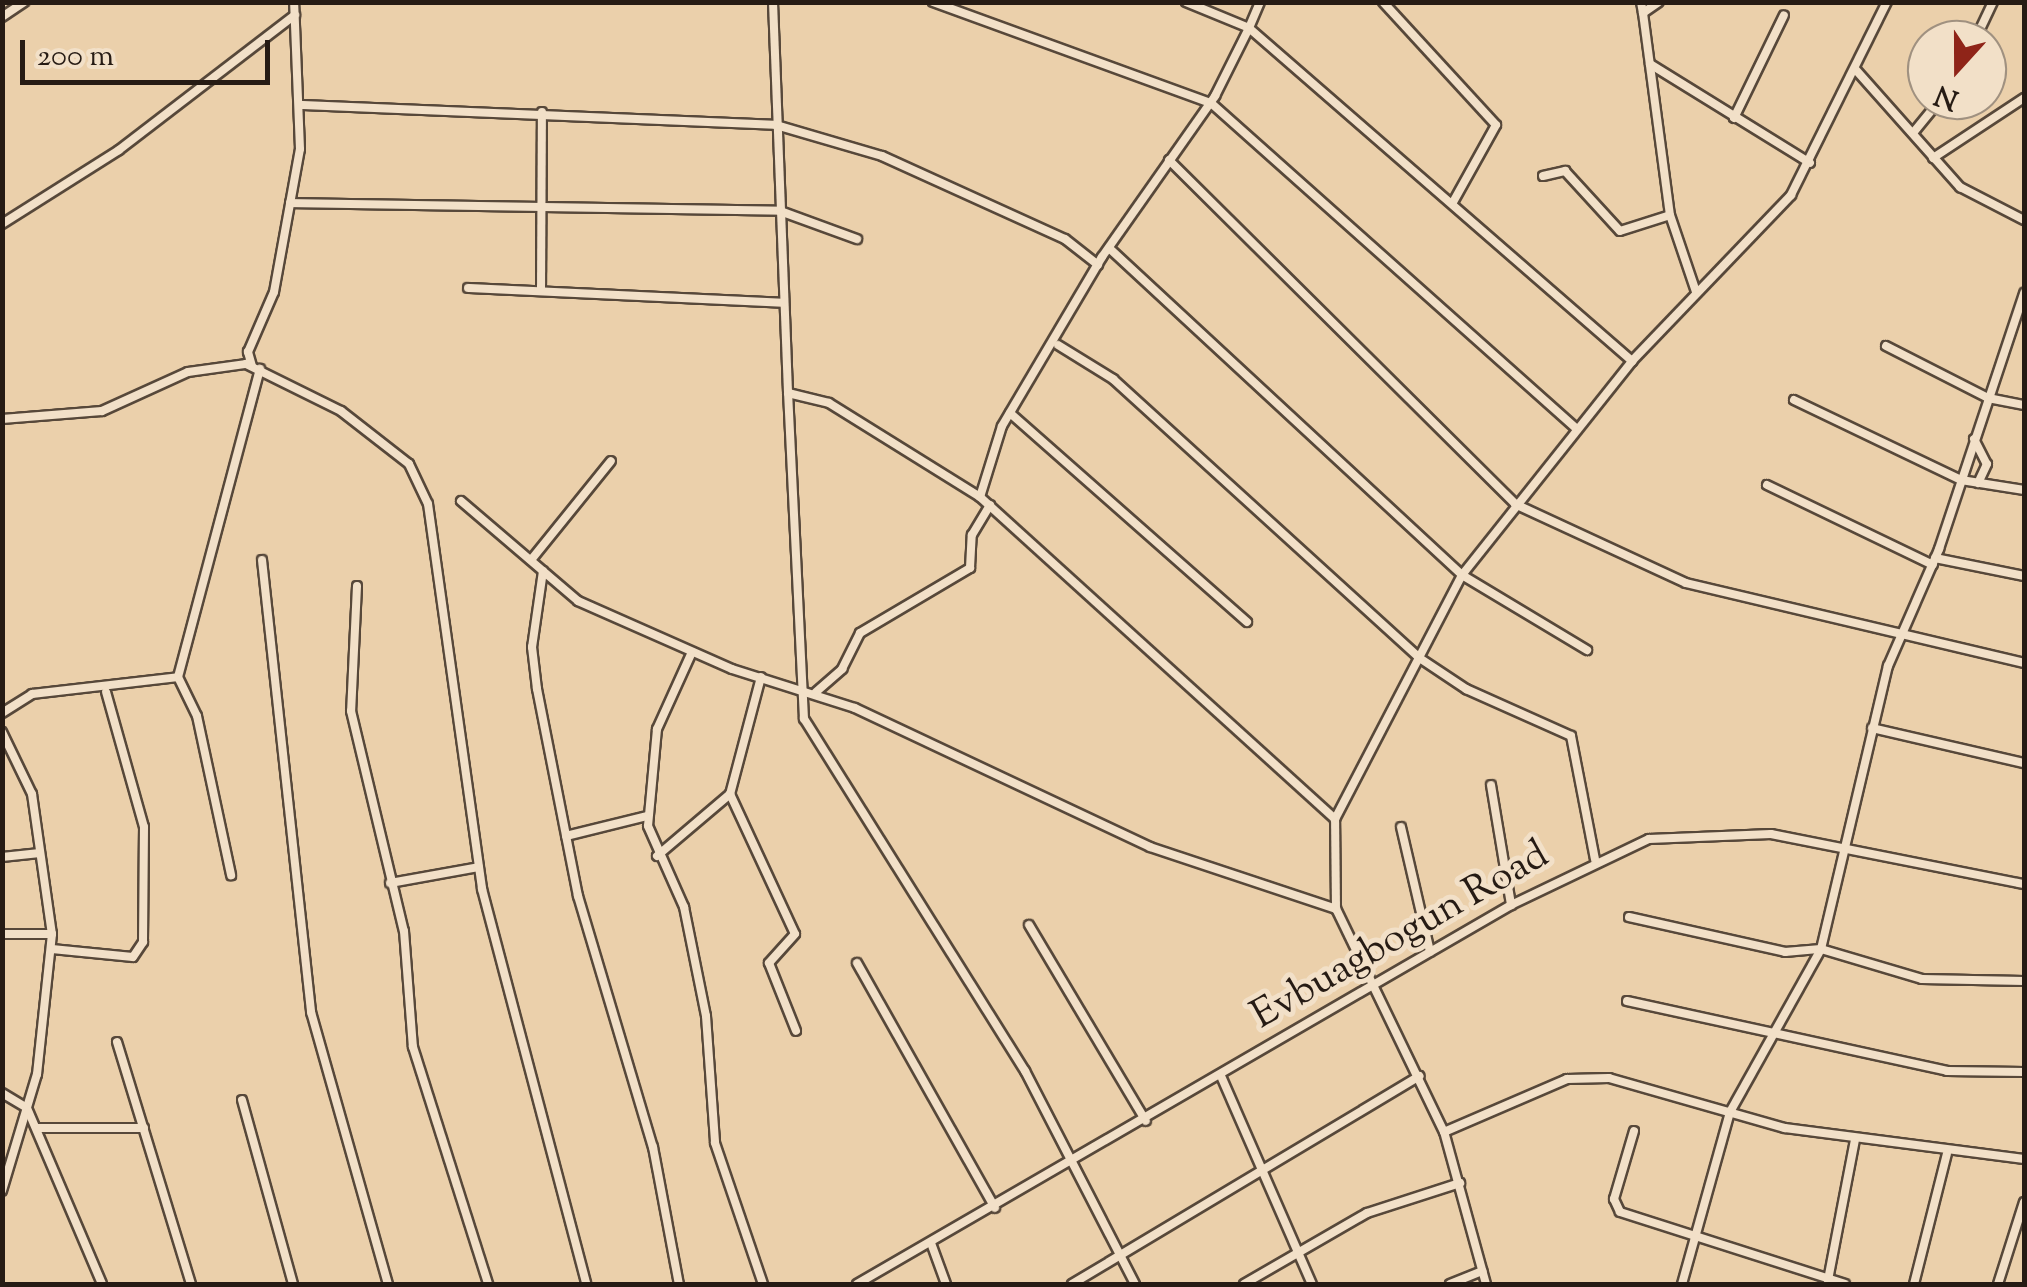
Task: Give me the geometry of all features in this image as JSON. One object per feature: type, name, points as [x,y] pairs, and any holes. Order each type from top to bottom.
[{"type":"street","points":[[2,17],[24,2]]},
{"type":"street","points":[[294,2],[301,105],[290,203],[274,292],[248,352],[256,367],[386,440],[428,504],[479,867],[586,1284]]},
{"type":"street","points":[[773,2],[798,687],[816,741],[1076,1162],[1135,1284]]},
{"type":"street","points":[[933,2],[1211,102],[1577,429]]},
{"type":"street","points":[[1186,2],[1249,28],[1632,361]]},
{"type":"street","points":[[980,497],[1010,412],[1058,346],[1108,248],[1211,102],[1260,2]]},
{"type":"street","points":[[1384,2],[1496,125],[1452,204]]},
{"type":"street","points":[[1659,2],[1642,8],[1670,216],[1696,292]]},
{"type":"street","points":[[1486,1284],[1444,1132],[1336,909],[1335,819],[1462,575],[1632,361],[1696,292],[1768,225],[1810,163],[1887,2]]},
{"type":"street","points":[[2,224],[119,150],[295,14]]},
{"type":"street","points":[[1734,118],[1784,15]]},
{"type":"street","points":[[1650,64],[1810,163]]},
{"type":"street","points":[[1856,70],[1960,187],[2024,220]]},
{"type":"street","points":[[1933,158],[2024,98]]},
{"type":"street","points":[[301,105],[542,112],[776,125],[882,156],[1064,239],[1098,265]]},
{"type":"street","points":[[541,291],[538,206],[542,112]]},
{"type":"street","points":[[1914,133],[1924,120]]},
{"type":"street","points":[[1169,160],[1515,504],[1686,583],[2024,663]]},
{"type":"street","points":[[1543,176],[1564,171],[1620,231],[1670,216]]},
{"type":"street","points":[[290,203],[780,211],[858,239]]},
{"type":"street","points":[[1108,248],[1462,575],[1587,650]]},
{"type":"street","points":[[468,288],[784,303]]},
{"type":"street","points":[[1682,1284],[1730,1112],[1777,1034],[1821,949],[1872,728],[1902,636],[1934,561],[2024,293]]},
{"type":"street","points":[[1058,346],[1138,400],[1418,656],[1466,689],[1571,736],[1595,860]]},
{"type":"street","points":[[1886,346],[1988,398],[2024,405]]},
{"type":"street","points":[[2,420],[102,411],[188,372],[256,367]]},
{"type":"street","points":[[231,875],[197,716],[178,677],[256,367]]},
{"type":"street","points":[[788,393],[829,403],[980,497],[1335,819]]},
{"type":"street","points":[[1794,400],[1961,480],[2024,490]]},
{"type":"street","points":[[1010,412],[1248,622]]},
{"type":"street","points":[[1974,439],[1987,464],[1978,483]]},
{"type":"street","points":[[531,560],[611,461]]},
{"type":"street","points":[[1767,484],[1934,561],[2024,576]]},
{"type":"street","points":[[461,501],[578,601],[692,652],[816,692],[1150,847],[1336,909]]},
{"type":"street","points":[[816,692],[842,668],[860,632],[970,568],[972,535],[990,506]]},
{"type":"street","points":[[262,560],[311,1012],[388,1284]]},
{"type":"street","points":[[543,571],[532,647],[566,836],[653,1147],[679,1284]]},
{"type":"street","points":[[357,586],[351,711],[390,883],[426,1111],[488,1284]]},
{"type":"street","points":[[692,652],[657,729],[647,816],[657,856],[684,906],[706,1016],[715,1143],[763,1284]]},
{"type":"street","points":[[2,713],[32,694],[106,692],[178,677]]},
{"type":"street","points":[[657,856],[730,794],[761,677]]},
{"type":"street","points":[[52,949],[132,956],[143,942],[144,827],[106,692]]},
{"type":"street","points":[[1872,728],[2024,763]]},
{"type":"street","points":[[2,732],[20,752],[52,934],[27,1108],[3,1188]]},
{"type":"street","points":[[1491,784],[1511,904]]},
{"type":"street","points":[[730,794],[795,934],[769,962],[796,1031]]},
{"type":"street","points":[[566,836],[647,816]]},
{"type":"street","points":[[1401,827],[1430,952]]},
{"type":"street","name":"Evbuagbogun Road","points":[[857,1284],[1076,1162],[1511,904],[1595,860],[1696,831],[1846,849],[2024,884]]},
{"type":"street","points":[[2,857],[40,852]]},
{"type":"street","points":[[390,883],[479,867]]},
{"type":"street","points":[[1629,916],[1785,952],[1821,949],[1922,980],[2024,981]]},
{"type":"street","points":[[1028,924],[1146,1121]]},
{"type":"street","points":[[2,934],[52,934]]},
{"type":"street","points":[[857,963],[995,1208]]},
{"type":"street","points":[[1627,1001],[1948,1070],[2024,1072]]},
{"type":"street","points":[[116,1042],[191,1284]]},
{"type":"street","points":[[1221,1076],[1312,1284]]},
{"type":"street","points":[[1072,1284],[1418,1076]]},
{"type":"street","points":[[1444,1132],[1567,1079],[1609,1078],[1730,1112],[1854,1140],[1947,1154],[2024,1159]]},
{"type":"street","points":[[2,1093],[27,1108],[102,1284]]},
{"type":"street","points":[[242,1100],[293,1284]]},
{"type":"street","points":[[37,1128],[144,1128]]},
{"type":"street","points":[[1634,1131],[1616,1207],[1845,1284]]},
{"type":"street","points":[[1828,1280],[1854,1140]]},
{"type":"street","points":[[1914,1284],[1947,1154]]},
{"type":"street","points":[[1244,1284],[1367,1213],[1460,1183]]},
{"type":"street","points":[[1998,1284],[2024,1202]]},
{"type":"street","points":[[931,1243],[946,1284]]},
{"type":"street","points":[[1450,1284],[1482,1272]]},
{"type":"street","points":[[1797,1284],[1801,1272]]}]
